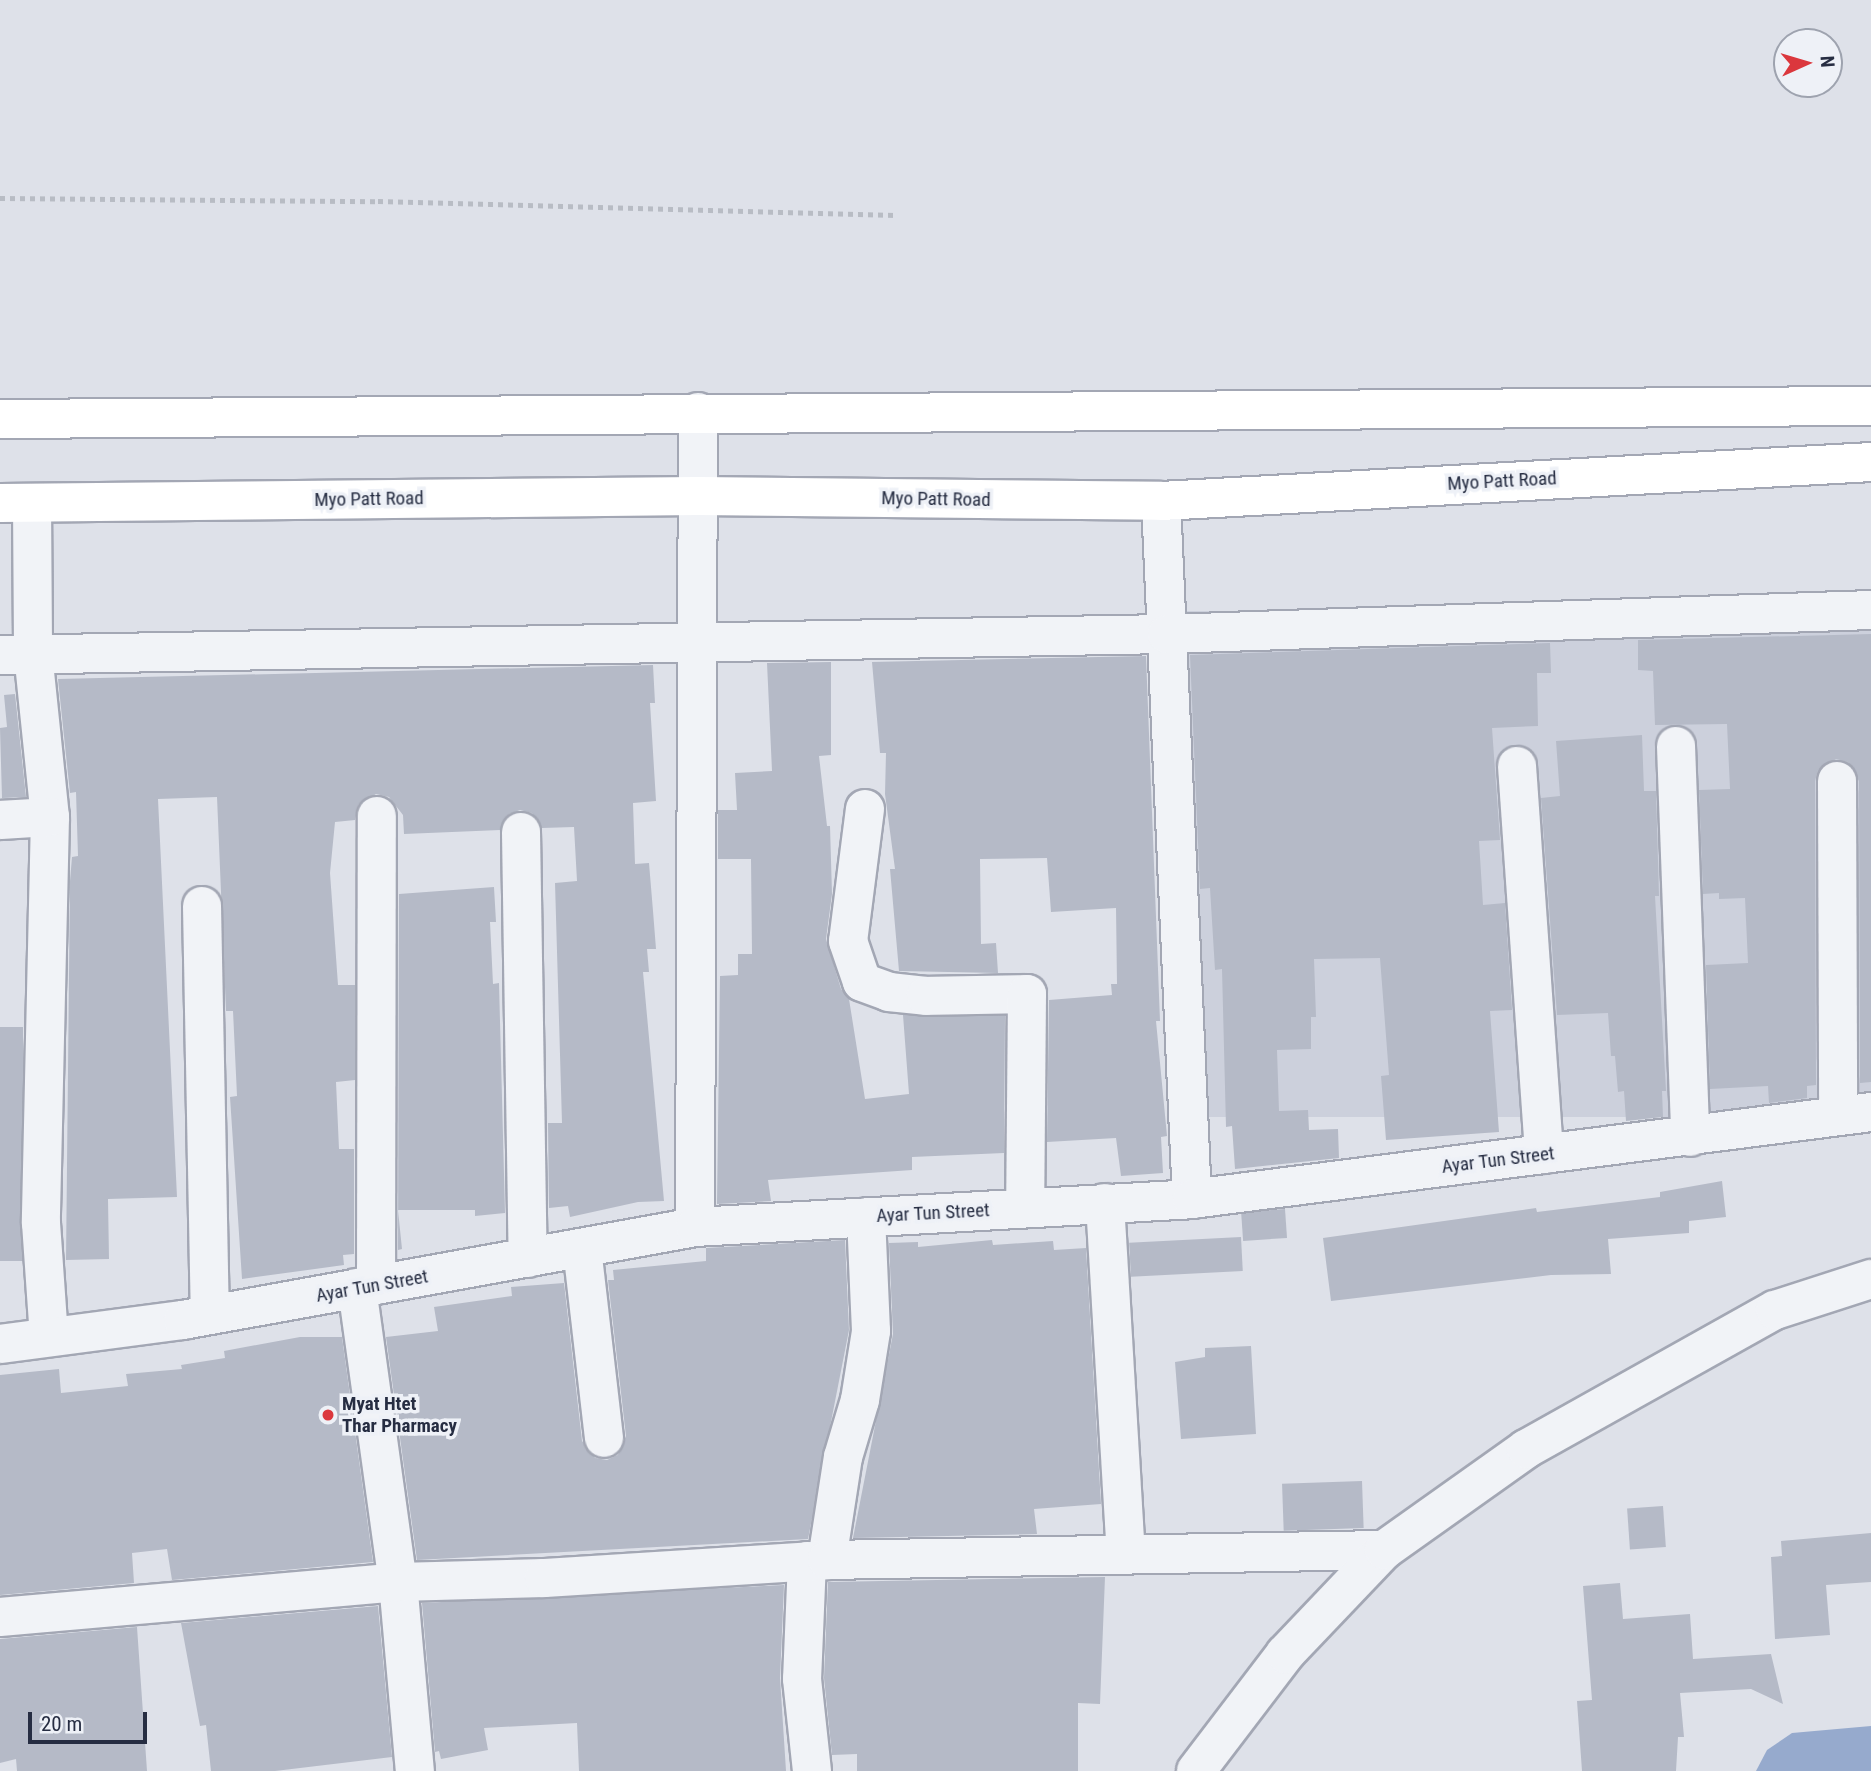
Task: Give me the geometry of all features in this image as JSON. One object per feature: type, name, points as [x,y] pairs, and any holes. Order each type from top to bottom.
[{"type":"main road","points":[[0,419],[698,412],[1811,410],[1871,406]]},
{"type":"main road","points":[[1808,463],[1811,410]]},
{"type":"main road","name":"Myo Patt Road","points":[[16,503],[698,496],[1161,502],[1808,463],[1871,462]]},
{"type":"street","points":[[695,1227],[698,412]]},
{"type":"street","points":[[1161,502],[1192,1199]]},
{"type":"street","points":[[16,503],[16,654],[50,817],[41,1223],[49,1336]]},
{"type":"street","points":[[16,654],[1167,634],[1871,610]]},
{"type":"street","points":[[1676,746],[1690,1137]]},
{"type":"street","points":[[1517,766],[1544,1154]]},
{"type":"street","points":[[1837,781],[1854,1113]]},
{"type":"street","points":[[865,810],[848,941],[862,982],[889,992],[926,996],[1027,994],[1025,1208]]},
{"type":"street","points":[[377,816],[367,1287],[415,1771]]},
{"type":"street","points":[[0,820],[50,817]]},
{"type":"street","points":[[521,832],[528,1258]]},
{"type":"street","points":[[202,906],[209,1315]]},
{"type":"street","name":"Ayar Tun Street","points":[[0,1344],[209,1315],[695,1227],[1192,1199],[1690,1137],[1854,1113]]},
{"type":"street","points":[[1105,1203],[1126,1554]]},
{"type":"street","points":[[812,1771],[802,1679],[817,1560],[860,1400],[871,1331],[866,1217]]},
{"type":"street","points":[[582,1248],[604,1438]]},
{"type":"street","points":[[1196,1771],[1285,1654],[1384,1550],[1526,1450],[1775,1310],[1871,1279]]},
{"type":"street","points":[[0,1617],[398,1582],[544,1578],[817,1560],[1384,1550]]},
{"type":"path","points":[[0,198],[378,201],[896,215]]},
{"type":"shaded area","points":[[1167,611],[1871,611],[1871,1117],[1167,1117]]},
{"type":"water","points":[[1871,1726],[1871,1771],[1756,1771],[1767,1750],[1792,1733]]},
{"type":"building","points":[[1871,634],[1871,1082],[1860,1083],[1859,781],[1848,762],[1836,759],[1818,770],[1815,781],[1816,1085],[1807,1086],[1807,1098],[1769,1103],[1768,1086],[1710,1089],[1706,965],[1748,963],[1745,898],[1719,899],[1719,893],[1703,894],[1699,790],[1730,789],[1727,724],[1655,725],[1653,671],[1638,670],[1638,640]]},
{"type":"building","points":[[1550,643],[1551,673],[1537,673],[1538,726],[1492,728],[1500,840],[1479,841],[1483,905],[1505,903],[1512,1010],[1490,1011],[1499,1132],[1386,1140],[1381,1076],[1389,1075],[1380,958],[1314,959],[1316,1017],[1311,1017],[1311,1049],[1277,1050],[1279,1111],[1308,1110],[1309,1130],[1338,1129],[1339,1158],[1235,1169],[1232,1126],[1226,1127],[1222,969],[1215,970],[1210,888],[1200,889],[1190,655]]},
{"type":"building","points":[[1146,656],[1160,1021],[1156,1021],[1167,1136],[1161,1137],[1163,1173],[1121,1176],[1116,1138],[1047,1142],[1049,1000],[1112,995],[1111,984],[1117,984],[1116,908],[1051,912],[1047,858],[980,859],[981,944],[996,943],[998,973],[899,971],[890,869],[895,869],[885,794],[886,753],[880,753],[872,662]]},
{"type":"building","points":[[831,662],[831,755],[819,756],[827,826],[830,826],[832,894],[826,939],[841,989],[849,999],[865,1099],[909,1094],[903,1015],[1005,1016],[1004,1153],[912,1157],[912,1170],[768,1180],[771,1201],[717,1204],[720,976],[738,975],[738,954],[752,954],[751,859],[718,859],[718,810],[737,810],[735,773],[772,771],[767,663]]},
{"type":"building","points":[[653,665],[655,703],[650,703],[656,801],[633,803],[635,864],[649,863],[656,949],[647,949],[649,972],[643,972],[664,1201],[638,1202],[570,1217],[568,1206],[549,1208],[548,1123],[562,1123],[555,883],[577,881],[574,827],[542,828],[532,813],[520,810],[509,814],[500,830],[404,834],[403,815],[389,797],[376,794],[359,804],[355,820],[335,822],[330,873],[338,985],[355,985],[355,1080],[336,1082],[339,1149],[354,1149],[354,1254],[343,1255],[344,1265],[242,1279],[230,1097],[237,1096],[233,1011],[226,1011],[217,797],[158,799],[177,1197],[108,1199],[109,1259],[66,1260],[70,881],[72,857],[78,856],[76,792],[70,793],[58,679]]},
{"type":"building","points":[[15,694],[26,797],[2,798],[0,728],[7,727],[4,695]]},
{"type":"building","points":[[1642,735],[1644,791],[1656,791],[1659,896],[1655,896],[1666,1091],[1662,1091],[1663,1117],[1626,1121],[1624,1091],[1618,1092],[1615,1056],[1611,1056],[1608,1013],[1557,1015],[1541,798],[1560,796],[1556,741]]},
{"type":"building","points":[[494,887],[496,922],[490,922],[493,984],[499,983],[505,1213],[475,1216],[475,1210],[398,1210],[399,894]]},
{"type":"building","points":[[0,1027],[23,1027],[23,1261],[0,1261]]},
{"type":"building","points":[[1722,1181],[1726,1217],[1689,1221],[1689,1233],[1608,1239],[1611,1274],[1551,1275],[1331,1301],[1323,1238],[1536,1208],[1537,1212],[1660,1197],[1660,1192]]},
{"type":"building","points":[[1285,1209],[1287,1238],[1243,1241],[1241,1212]]},
{"type":"building","points":[[398,1211],[402,1249],[398,1250]]},
{"type":"building","points":[[1241,1237],[1243,1271],[1131,1277],[1129,1243]]},
{"type":"building","points":[[845,1240],[849,1330],[808,1539],[417,1560],[386,1337],[438,1331],[434,1307],[512,1296],[511,1287],[564,1283],[582,1441],[595,1458],[607,1460],[618,1455],[626,1436],[608,1280],[614,1280],[613,1270],[706,1261],[706,1248]]},
{"type":"building","points":[[992,1240],[993,1245],[1053,1241],[1054,1250],[1086,1248],[1101,1504],[1034,1509],[1037,1534],[853,1538],[893,1334],[889,1243],[918,1242],[918,1247]]},
{"type":"building","points":[[300,1337],[342,1337],[373,1562],[172,1580],[167,1549],[132,1553],[134,1583],[0,1595],[0,1375],[59,1369],[61,1393],[128,1386],[126,1374],[182,1369],[181,1365],[225,1358],[224,1351]]},
{"type":"building","points":[[1251,1346],[1256,1434],[1181,1439],[1175,1362],[1205,1357],[1205,1348]]},
{"type":"building","points":[[1362,1481],[1364,1528],[1284,1531],[1282,1484]]},
{"type":"building","points":[[1663,1506],[1666,1547],[1630,1549],[1627,1509]]},
{"type":"building","points":[[1871,1533],[1871,1582],[1826,1585],[1830,1635],[1775,1639],[1771,1557],[1782,1556],[1781,1541]]},
{"type":"building","points":[[1105,1577],[1100,1704],[1078,1703],[1078,1771],[857,1771],[857,1754],[832,1755],[824,1678],[828,1582]]},
{"type":"building","points":[[1620,1583],[1623,1619],[1690,1614],[1693,1659],[1771,1654],[1783,1704],[1751,1689],[1680,1693],[1684,1737],[1678,1737],[1676,1771],[1582,1771],[1577,1701],[1592,1700],[1583,1586]]},
{"type":"building","points":[[784,1585],[780,1678],[786,1771],[579,1771],[577,1723],[484,1728],[488,1750],[441,1759],[439,1751],[435,1752],[422,1603]]},
{"type":"building","points":[[378,1606],[392,1757],[275,1771],[211,1771],[206,1725],[200,1726],[181,1623]]},
{"type":"building","points":[[137,1627],[147,1771],[17,1771],[16,1759],[0,1763],[0,1639]]},
{"type":"place","name":"Myat Htet Thar Pharmacy","points":[[328,1415]]}]
